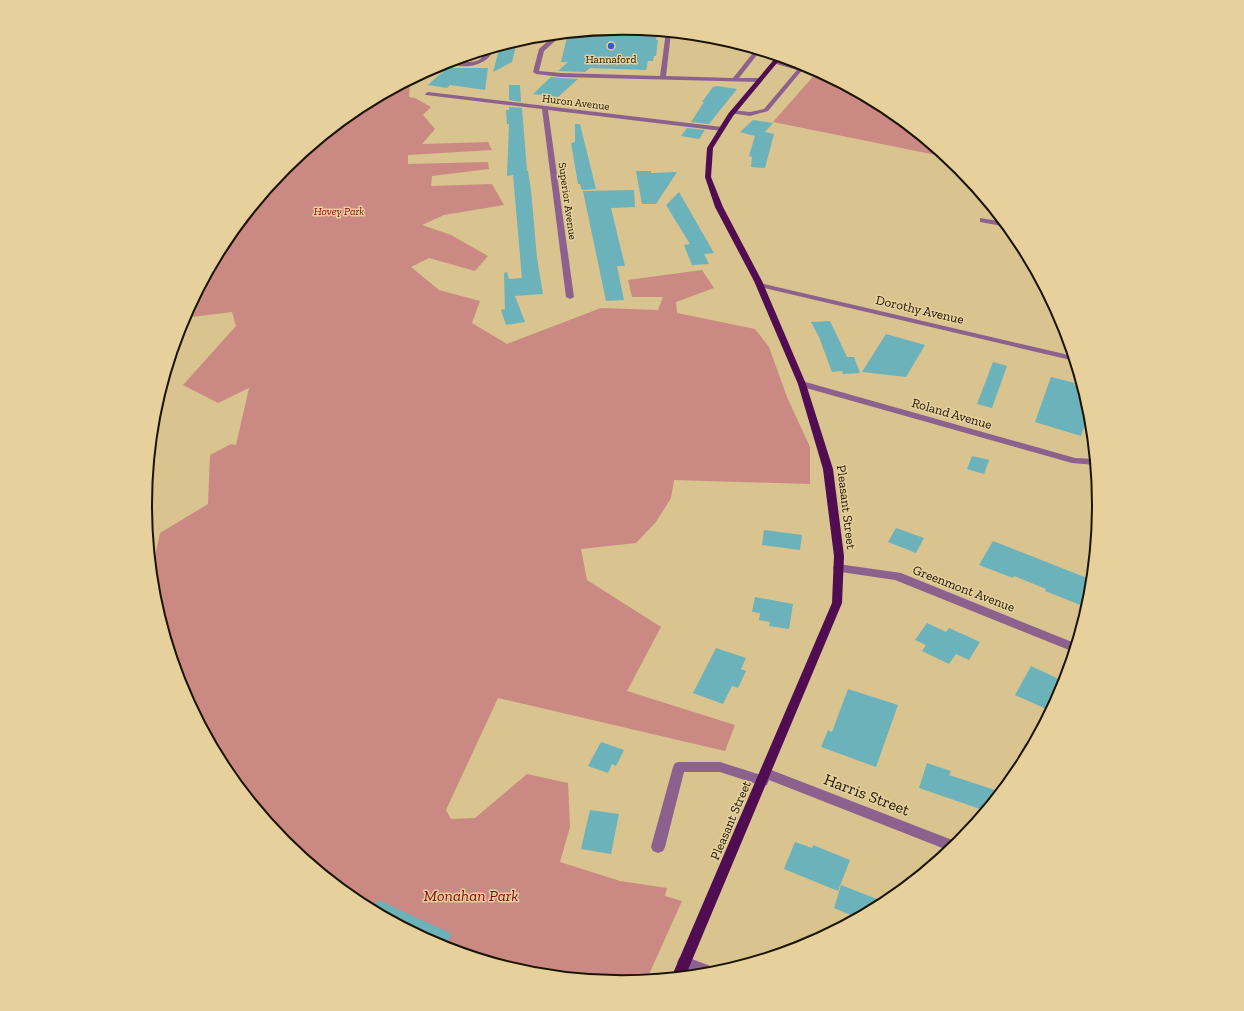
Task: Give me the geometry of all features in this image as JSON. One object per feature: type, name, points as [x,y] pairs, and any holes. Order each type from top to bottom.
[{"type":"main road","name":"Pleasant Street","points":[[680,972],[765,777],[837,603],[838,556],[828,469],[802,384],[760,285],[720,207],[708,177],[710,148],[732,112],[775,61]]},
{"type":"street","points":[[663,78],[667,37]]},
{"type":"street","points":[[552,40],[541,50],[536,72],[561,75],[759,80]]},
{"type":"street","points":[[735,80],[755,54]]},
{"type":"street","points":[[463,63],[481,63],[489,55]]},
{"type":"street","points":[[732,112],[750,114],[759,113],[766,110],[799,70]]},
{"type":"street","name":"Huron Avenue","points":[[428,94],[722,129]]},
{"type":"street","name":"Superior Avenue","points":[[544,108],[570,297]]},
{"type":"street","points":[[983,220],[998,223]]},
{"type":"street","name":"Dorothy Avenue","points":[[760,285],[1069,359]]},
{"type":"street","name":"Roland Avenue","points":[[802,384],[1075,461],[1090,462]]},
{"type":"street","name":"Greenmont Avenue","points":[[838,568],[897,576],[1071,646]]},
{"type":"street","name":"Harris Street","points":[[658,847],[679,767],[720,767],[765,777],[948,844]]},
{"type":"street","points":[[684,963],[700,969]]},
{"type":"green space","points":[[813,76],[857,98],[883,114],[908,132],[935,155],[773,122]]},
{"type":"green space","points":[[410,86],[409,97],[415,98],[431,107],[423,115],[435,129],[422,144],[488,142],[492,150],[408,155],[408,164],[488,162],[489,169],[432,176],[431,186],[492,184],[504,205],[444,215],[422,225],[451,235],[488,256],[475,271],[429,258],[411,267],[439,290],[480,301],[472,323],[507,344],[601,308],[658,310],[663,297],[632,297],[628,280],[702,270],[714,288],[676,302],[677,313],[755,329],[769,347],[787,397],[810,447],[810,484],[674,480],[671,498],[656,522],[636,543],[581,549],[587,580],[661,627],[627,691],[735,725],[725,751],[498,698],[446,810],[451,819],[475,818],[527,774],[568,783],[570,827],[560,862],[620,881],[667,888],[665,896],[682,901],[649,975],[591,975],[530,967],[471,951],[414,927],[361,897],[312,859],[268,816],[231,767],[200,714],[176,657],[161,597],[155,556],[160,533],[208,504],[210,455],[231,444],[236,445],[249,388],[218,403],[183,385],[236,326],[232,312],[190,318],[200,297],[231,244],[268,195],[289,173],[336,132],[361,114]]},
{"type":"building","name":"Hannaford","points":[[622,35],[657,36],[656,40],[658,40],[656,56],[654,56],[653,61],[648,61],[646,70],[590,68],[585,72],[558,71],[568,62],[561,62],[567,38]]},
{"type":"building","points":[[515,47],[512,62],[493,72],[499,51]]},
{"type":"building","points":[[450,68],[488,68],[485,90],[450,85],[447,88],[428,85],[445,70]]},
{"type":"building","points":[[551,77],[578,79],[558,97],[533,94]]},
{"type":"building","points":[[509,85],[520,85],[521,102],[509,100]]},
{"type":"building","points":[[717,86],[737,89],[709,124],[691,122],[704,102],[702,102],[713,87]]},
{"type":"building","points":[[509,107],[522,108],[527,171],[531,190],[537,258],[543,294],[515,296],[525,322],[506,325],[501,310],[505,309],[504,273],[507,272],[509,279],[522,278],[513,175],[507,176],[509,124],[507,124],[506,110],[509,110]]},
{"type":"building","points":[[753,120],[773,123],[765,132],[774,134],[765,168],[751,167],[752,157],[749,156],[755,136],[740,132]]},
{"type":"building","points":[[575,124],[580,124],[596,189],[582,190],[580,184],[578,184],[571,143],[575,142]]},
{"type":"building","points":[[687,128],[705,130],[699,139],[681,136]]},
{"type":"building","points":[[636,171],[651,171],[651,173],[677,172],[656,204],[642,204]]},
{"type":"building","points":[[634,190],[635,207],[611,208],[625,266],[617,266],[624,300],[606,301],[583,191]]},
{"type":"building","points":[[679,192],[714,253],[704,254],[709,264],[692,265],[684,245],[690,244],[666,205]]},
{"type":"building","points":[[830,321],[847,357],[854,357],[860,373],[843,374],[842,371],[832,372],[819,337],[811,322]]},
{"type":"building","points":[[886,334],[925,345],[906,377],[862,372]]},
{"type":"building","points":[[993,362],[1007,366],[992,408],[977,404]]},
{"type":"building","points":[[1051,377],[1075,383],[1074,385],[1076,386],[1085,425],[1081,436],[1035,422]]},
{"type":"building","points":[[972,456],[989,460],[984,474],[967,469]]},
{"type":"building","points":[[896,528],[924,538],[916,553],[888,542]]},
{"type":"building","points":[[764,530],[802,535],[800,550],[762,545]]},
{"type":"building","points":[[993,541],[1086,578],[1081,605],[1045,591],[1046,589],[1014,576],[1013,578],[979,565]]},
{"type":"building","points":[[755,597],[793,604],[789,629],[769,626],[770,622],[759,620],[760,613],[752,612]]},
{"type":"building","points":[[927,623],[946,632],[949,628],[980,642],[969,660],[956,654],[949,664],[922,651],[926,645],[915,640]]},
{"type":"building","points":[[716,648],[746,658],[741,669],[746,671],[738,688],[732,686],[723,704],[693,693]]},
{"type":"building","points":[[1031,666],[1059,679],[1046,709],[1015,695]]},
{"type":"building","points":[[848,689],[898,705],[876,767],[821,747],[828,730],[832,732]]},
{"type":"building","points":[[601,742],[624,750],[616,766],[612,764],[608,773],[588,766]]},
{"type":"building","points":[[927,763],[951,771],[949,775],[996,790],[981,809],[919,788]]},
{"type":"building","points":[[590,810],[619,814],[611,854],[581,849]]},
{"type":"building","points":[[795,842],[812,848],[813,845],[850,860],[838,891],[784,869]]},
{"type":"building","points":[[841,885],[879,900],[852,916],[834,908]]},
{"type":"building","points":[[378,900],[452,934],[447,942],[414,927],[375,906]]},
{"type":"place","name":"Hannaford","points":[[611,46]]},
{"type":"park label","name":"Hovey Park","points":[[339,211]]},
{"type":"park label","name":"Monahan Park","points":[[471,895]]}]
